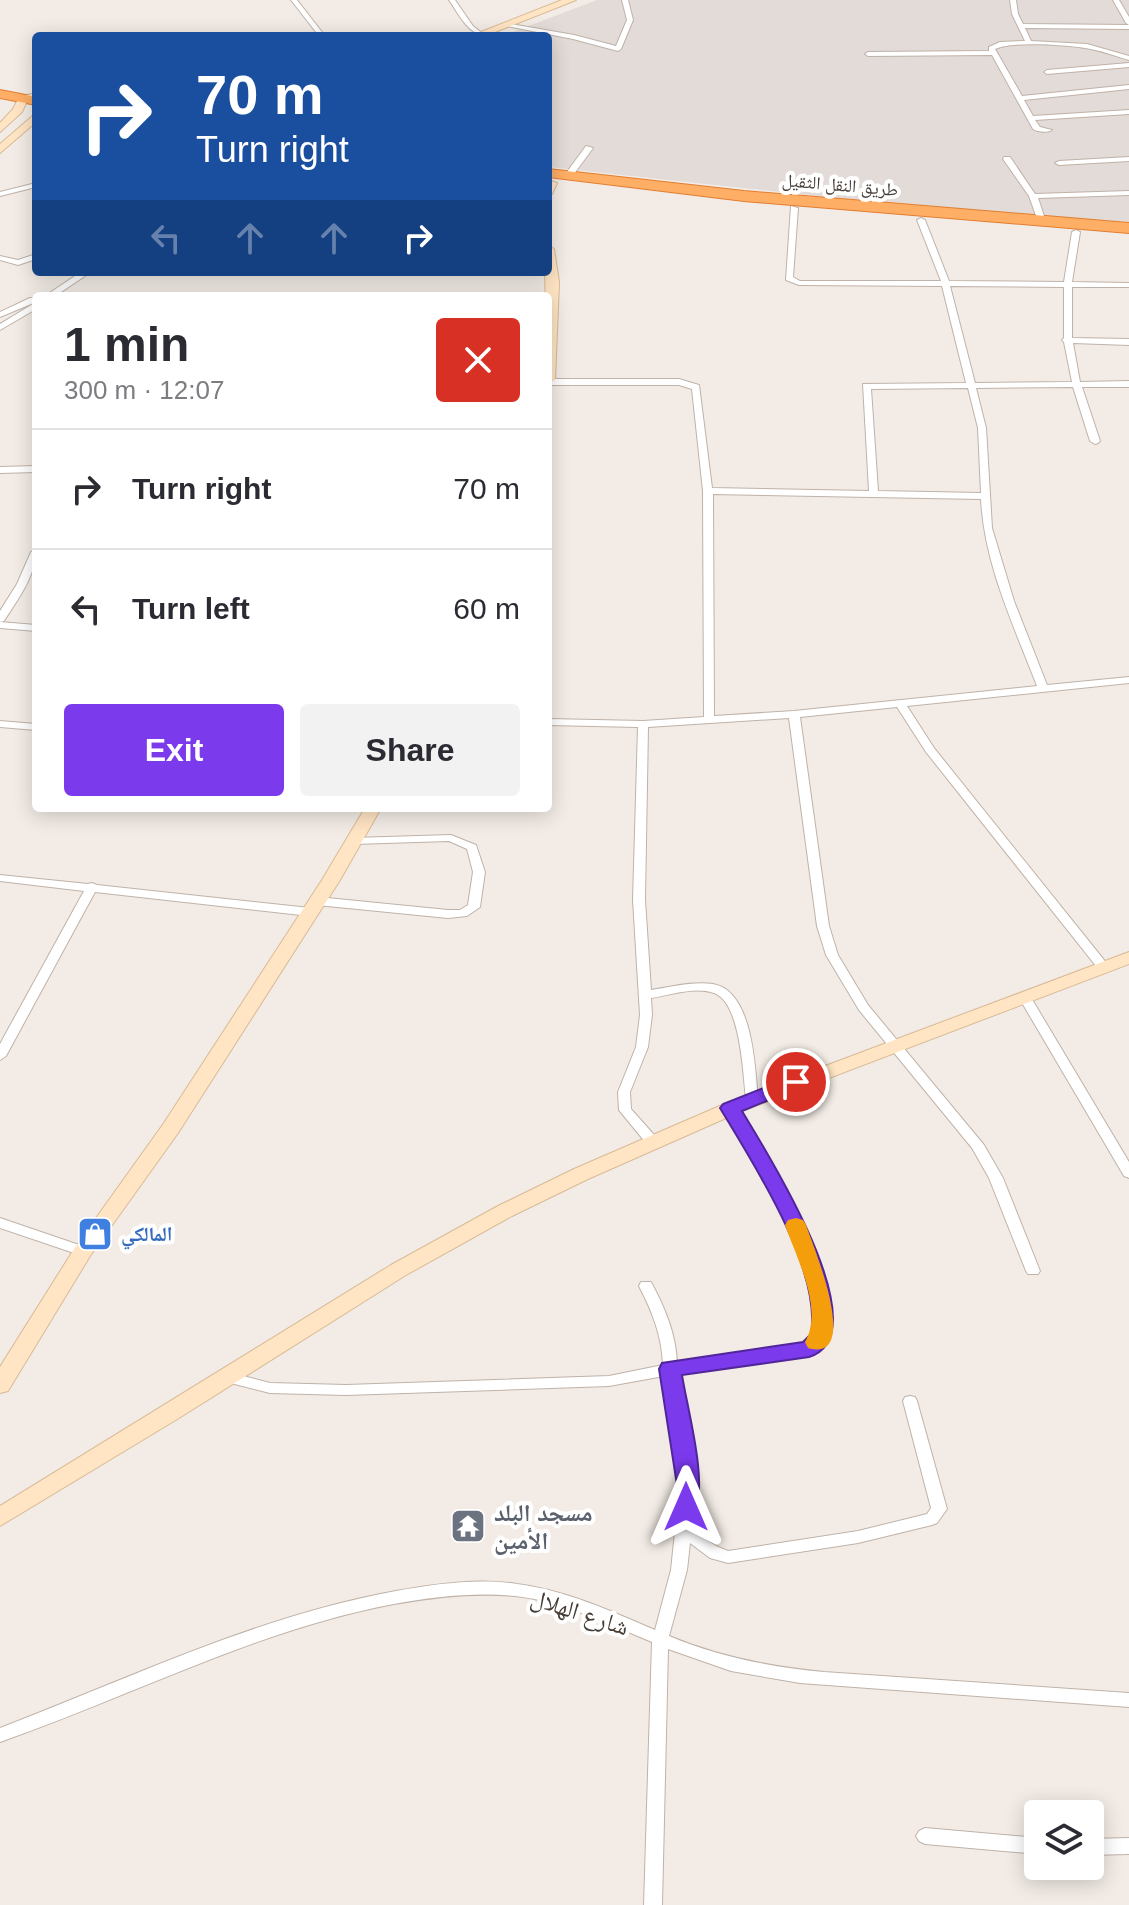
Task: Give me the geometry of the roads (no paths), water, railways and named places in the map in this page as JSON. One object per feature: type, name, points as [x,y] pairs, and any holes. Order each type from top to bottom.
[{"type":"highway","points":[[0,87],[32,104]]},
{"type":"highway","points":[[0,94],[32,104]]},
{"type":"highway","name":"طريق النقل الثقيل","points":[[552,182],[568,176],[744,196],[1129,228]]},
{"type":"highway","name":"طريق النقل الثقيل","points":[[552,183],[921,220],[1129,236]]},
{"type":"street","points":[[294,0],[319,32]]},
{"type":"street","points":[[452,0],[475,32]]},
{"type":"street","points":[[486,32],[571,0]]},
{"type":"street","points":[[552,33],[618,49],[630,20],[625,1],[640,0]]},
{"type":"street","points":[[1013,0],[1015,14],[1029,43]]},
{"type":"street","points":[[1023,26],[1129,25],[1116,0]]},
{"type":"street","points":[[505,25],[545,32]]},
{"type":"street","points":[[1048,130],[1037,129],[993,53],[993,46],[1029,43],[1087,46],[1129,58]]},
{"type":"street","points":[[868,54],[993,53]]},
{"type":"street","points":[[1047,72],[1129,65]]},
{"type":"street","points":[[1019,98],[1129,87]]},
{"type":"street","points":[[0,129],[18,110],[32,106]]},
{"type":"street","points":[[0,150],[32,108]]},
{"type":"street","points":[[1031,118],[1129,112]]},
{"type":"street","points":[[568,176],[589,148]]},
{"type":"street","points":[[1007,159],[1033,196],[1042,222]]},
{"type":"street","points":[[1059,163],[1129,159]]},
{"type":"street","points":[[0,194],[32,187]]},
{"type":"street","points":[[1033,196],[1129,193]]},
{"type":"street","points":[[794,208],[789,278],[806,284],[1129,285]]},
{"type":"street","points":[[921,220],[946,285],[982,428],[987,528],[995,560],[1044,690]]},
{"type":"street","points":[[1076,232],[1066,284],[1066,340],[1074,383],[1095,441]]},
{"type":"street","points":[[0,258],[18,263],[32,258]]},
{"type":"street","points":[[53,292],[80,276]]},
{"type":"street","points":[[0,315],[32,301]]},
{"type":"street","points":[[0,327],[32,308]]},
{"type":"street","points":[[1066,340],[1129,342]]},
{"type":"street","points":[[552,381],[679,382],[696,387],[708,491],[709,719]]},
{"type":"street","points":[[874,494],[866,386],[1129,384]]},
{"type":"street","points":[[0,470],[32,469]]},
{"type":"street","points":[[708,491],[986,496]]},
{"type":"street","points":[[32,561],[0,622],[32,627]]},
{"type":"street","points":[[552,722],[643,724],[794,714],[1129,680]]},
{"type":"street","points":[[901,704],[930,750],[1104,968]]},
{"type":"street","points":[[794,714],[828,941],[843,977],[893,1044],[977,1145],[996,1178],[1033,1271]]},
{"type":"street","points":[[0,724],[32,727]]},
{"type":"street","points":[[643,724],[639,900],[646,995],[642,1047],[624,1092],[625,1110],[651,1140]]},
{"type":"street","points":[[0,1385],[83,1251],[171,1128],[371,812]]},
{"type":"street","points":[[0,878],[314,906],[448,914],[463,913],[474,907],[479,872],[472,847],[462,841],[451,838],[353,841]]},
{"type":"street","points":[[0,1056],[92,886]]},
{"type":"street","points":[[0,1517],[228,1377],[353,1295],[504,1211],[651,1140],[752,1099],[1129,958]]},
{"type":"street","points":[[646,995],[713,987],[724,993],[741,1020],[752,1099]]},
{"type":"street","points":[[1024,996],[1129,1173]]},
{"type":"street","points":[[228,1377],[270,1388],[346,1390],[609,1381],[809,1349],[821,1337],[823,1325],[818,1289],[800,1235],[765,1165],[730,1108]]},
{"type":"street","points":[[0,1223],[83,1251]]},
{"type":"street","points":[[646,1286],[661,1315],[670,1352],[688,1485],[679,1570],[660,1641],[653,1905]]},
{"type":"street","points":[[684,1532],[700,1540],[717,1555],[728,1557],[858,1537],[932,1519],[939,1509],[910,1401]]},
{"type":"street","name":"شارع الهلال","points":[[0,1735],[299,1620],[372,1601],[487,1588],[545,1596],[578,1606],[660,1641],[730,1664],[786,1676],[1129,1700]]},
{"type":"street","points":[[925,1836],[1024,1845]]},
{"type":"street","points":[[1104,1847],[1129,1846]]},
{"type":"place","name":"المالكي","points":[[95,1234]]},
{"type":"place","name":"مسجد البلد الأمين","points":[[468,1526]]}]
